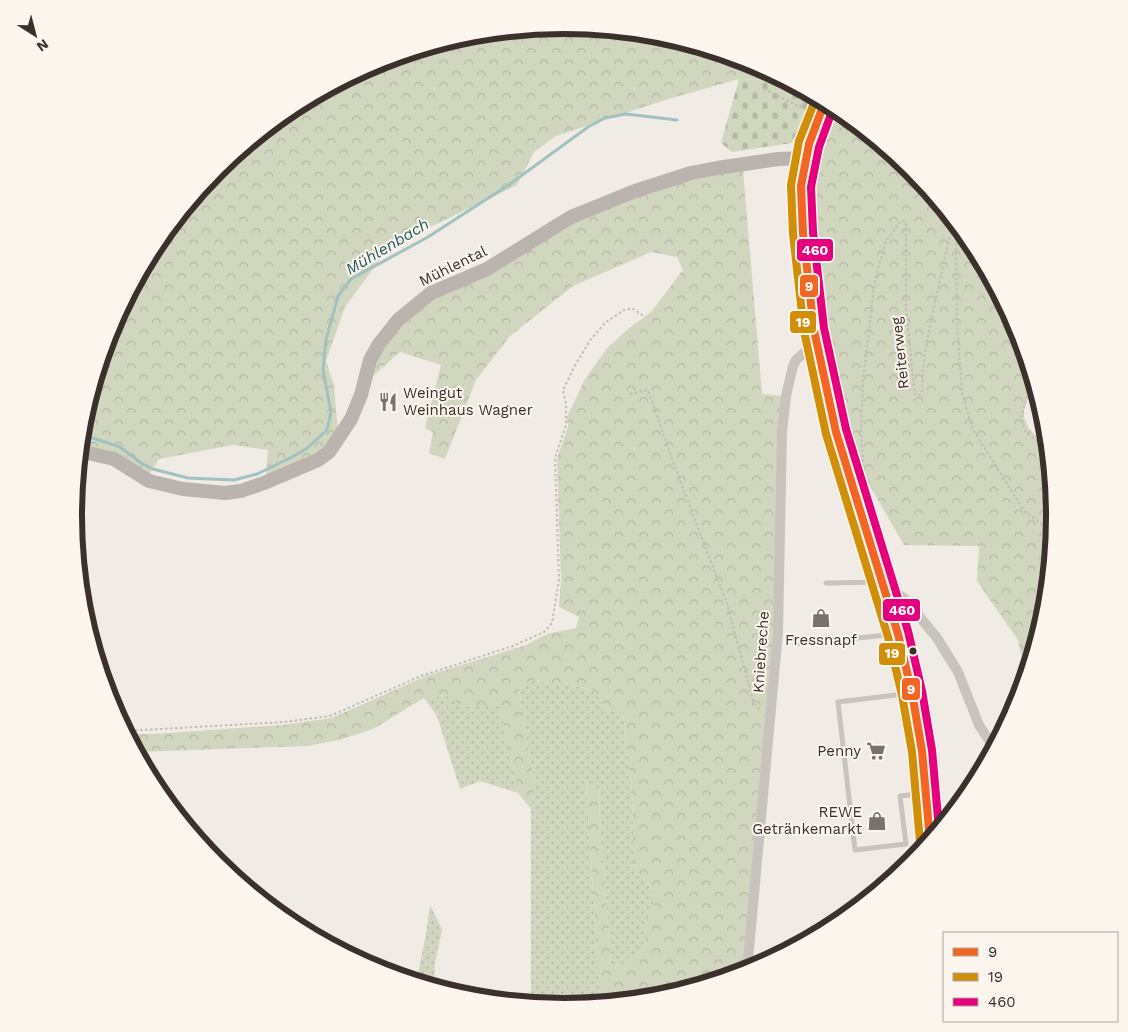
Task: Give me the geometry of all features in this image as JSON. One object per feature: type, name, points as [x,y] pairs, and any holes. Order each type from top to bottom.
[{"type":"street","points":[[822,109],[806,158],[802,186],[802,215],[818,351],[826,393],[847,470],[898,634],[912,693],[922,745],[929,831]]},
{"type":"street","name":"Mühlental","points":[[86,452],[114,458],[149,481],[162,485],[225,493],[241,491],[264,483],[318,460],[329,452],[351,419],[361,395],[370,360],[379,344],[398,320],[431,294],[487,269],[571,217],[634,191],[710,169],[770,160],[806,158]]},
{"type":"street","name":"Kniebreche","points":[[748,962],[778,632],[782,432],[786,396],[796,360],[806,352],[818,351]]},
{"type":"street","points":[[884,588],[905,599],[937,638],[958,672],[980,725],[990,742]]},
{"type":"lane","points":[[826,583],[884,588]]},
{"type":"lane","points":[[795,644],[898,634]]},
{"type":"lane","points":[[912,693],[838,702],[855,850],[906,844],[900,796],[926,793]]},
{"type":"path","points":[[764,89],[807,110],[820,108]]},
{"type":"path","points":[[800,107],[804,98]]},
{"type":"path","name":"Reiterweg","points":[[864,480],[861,432],[865,353],[875,280],[885,243],[900,223],[906,222],[904,251],[906,308],[914,387],[915,394],[918,396],[922,392],[927,340],[948,239],[953,230]]},
{"type":"path","points":[[955,234],[957,324],[962,392],[972,428],[1024,511],[1046,527]]},
{"type":"path","points":[[132,731],[284,722],[330,716],[420,676],[513,646],[544,632],[552,623],[559,580],[555,458],[566,425],[566,404],[563,390],[574,367],[592,339],[606,322],[624,310],[632,308],[645,317]]},
{"type":"path","points":[[1029,388],[1021,417],[1025,431],[1041,444]]},
{"type":"path","points":[[630,394],[648,390],[672,459],[728,604],[754,704],[771,720]]},
{"type":"path","points":[[879,528],[885,550]]},
{"type":"green space","points":[[532,35],[596,35],[658,43],[719,59],[764,77],[762,80],[739,79],[665,100],[556,136],[534,152],[517,185],[389,247],[345,307],[326,361],[334,386],[338,431],[323,450],[266,477],[268,450],[233,445],[159,459],[148,477],[87,448],[98,391],[118,331],[146,275],[181,222],[201,198],[246,153],[296,115],[351,83],[409,59],[470,43]]},
{"type":"green space","points":[[764,77],[811,102],[792,143],[732,152],[721,143],[739,79],[762,80]]},
{"type":"green space","points":[[831,114],[882,153],[927,198],[947,222],[982,275],[1010,331],[1030,391],[1024,410],[1024,417],[1029,429],[1041,445],[1045,484],[1045,548],[1042,579],[1037,610],[1023,664],[1018,640],[977,581],[979,546],[904,545],[859,467],[826,327],[807,220],[813,174]]},
{"type":"green space","points":[[743,170],[762,394],[785,396],[769,704],[743,964],[689,982],[658,989],[600,997],[586,781],[592,781],[598,790],[611,966],[646,949],[644,924],[654,909],[652,887],[634,871],[632,791],[623,713],[608,710],[594,691],[564,683],[530,682],[519,689],[535,790],[531,809],[518,793],[500,707],[460,705],[446,695],[424,698],[373,729],[339,740],[307,746],[143,752],[134,734],[282,725],[332,718],[426,676],[526,645],[547,634],[576,628],[579,617],[559,607],[561,580],[557,458],[568,427],[567,417],[584,381],[607,348],[651,312],[683,270],[677,257],[651,252],[573,286],[510,336],[476,380],[445,459],[429,453],[433,432],[425,428],[441,365],[400,352],[371,378],[380,356],[392,337],[426,304],[587,215],[675,184],[708,175]]},
{"type":"green space","points":[[530,682],[564,683],[594,691],[608,710],[623,713],[632,791],[634,871],[652,887],[654,909],[644,924],[646,949],[611,967],[598,790],[586,781],[600,997],[531,997],[531,807],[535,790],[519,689]]},
{"type":"green space","points":[[446,695],[460,705],[500,706],[518,793],[480,781],[460,789],[437,716],[424,698]]},
{"type":"green space","points":[[430,905],[442,929],[435,963],[434,981],[418,976]]},
{"type":"waterway","name":"Mühlenbach","points":[[89,437],[120,447],[141,463],[153,469],[188,478],[234,480],[257,474],[292,457],[306,449],[327,430],[331,412],[323,370],[326,340],[338,296],[351,279],[428,237],[510,184],[588,127],[605,118],[626,114],[677,120]]},
{"type":"transit line","name":"19","points":[[814,104],[799,141],[791,185],[793,234],[804,331],[826,434],[888,637],[902,695],[912,752],[920,841]]},
{"type":"transit line","name":"9","points":[[822,109],[809,144],[801,186],[803,233],[814,330],[836,432],[898,634],[912,693],[922,751],[929,831]]},
{"type":"transit line","name":"460","points":[[831,114],[819,147],[811,187],[813,232],[824,328],[846,429],[908,631],[922,691],[932,750],[938,821]]},
{"type":"place","name":"Weingut Weinhaus Wagner","points":[[388,402]]},
{"type":"place","name":"Fressnapf","points":[[821,618]]},
{"type":"place","name":"Penny","points":[[876,751]]},
{"type":"place","name":"REWE Getränkemarkt","points":[[877,821]]}]
